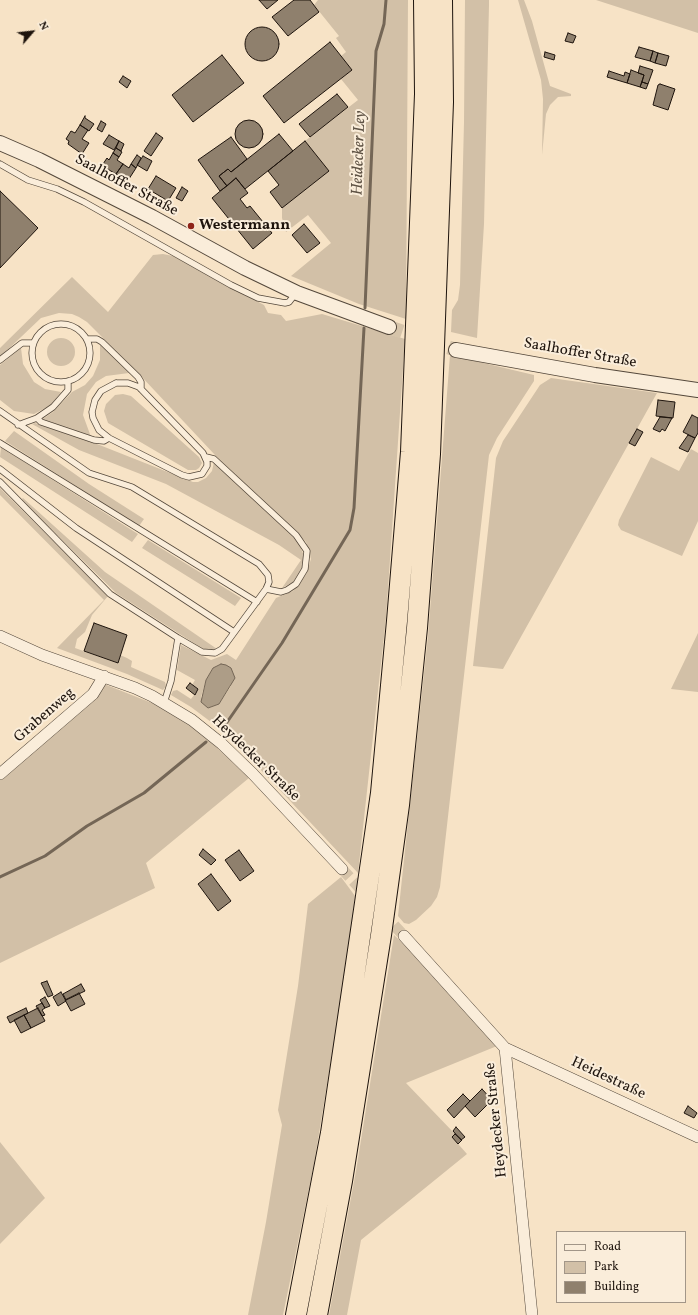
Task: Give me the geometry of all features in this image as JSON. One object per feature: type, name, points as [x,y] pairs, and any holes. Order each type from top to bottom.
[{"type":"highway","points":[[296,1315],[332,1133],[381,793],[398,621],[411,452],[425,94],[424,0]]},
{"type":"highway","points":[[317,1315],[342,1181],[381,935],[399,805],[417,628],[430,454],[443,102],[442,0]]},
{"type":"street","name":"Saalhoffer Straße","points":[[0,142],[152,217],[245,268],[297,293],[389,327]]},
{"type":"street","name":"Saalhoffer Straße","points":[[456,350],[587,374],[698,390]]},
{"type":"street","name":"Heydecker Straße","points":[[0,636],[42,655],[135,688],[192,720],[254,774],[342,869]]},
{"type":"street","name":"Grabenweg","points":[[0,774],[93,694],[104,676]]},
{"type":"street","name":"Heydecker Straße","points":[[404,936],[505,1048],[532,1315]]},
{"type":"street","name":"Heidestraße","points":[[505,1048],[698,1137]]},
{"type":"lane","points":[[0,164],[28,180],[57,189],[84,202],[231,285],[258,298],[285,303],[289,302],[297,293]]},
{"type":"lane","points":[[59,324],[73,326],[87,339],[90,348],[88,363],[80,374],[68,381],[54,381],[41,374],[37,369],[32,356],[34,343],[36,337],[46,328],[59,324]]},
{"type":"lane","points":[[87,339],[97,339],[102,342],[138,377],[141,382],[141,390]]},
{"type":"lane","points":[[0,360],[22,343],[34,343]]},
{"type":"lane","points":[[18,425],[37,418],[48,411],[65,394],[69,386],[68,381]]},
{"type":"lane","points":[[206,457],[207,466],[202,474],[189,477],[109,438],[99,430],[93,418],[93,406],[97,396],[106,388],[116,383],[128,383],[141,390],[206,457],[214,459],[296,535],[307,551],[305,569],[296,584],[281,592],[266,589]]},
{"type":"lane","points":[[0,411],[89,473],[132,487],[259,564],[268,575],[266,589],[222,649],[211,654],[202,652],[110,594],[0,482]]},
{"type":"lane","points":[[37,418],[41,422],[94,440],[104,441],[109,438]]},
{"type":"lane","points":[[0,443],[256,602]]},
{"type":"lane","points":[[0,469],[76,528],[234,632]]},
{"type":"lane","points":[[164,703],[172,681],[178,638]]},
{"type":"green space","points":[[318,0],[408,0],[406,319],[359,304],[291,276],[331,243],[308,215],[286,232],[282,218],[282,208],[329,171],[305,141],[358,100],[341,79],[352,70],[341,56],[346,52],[336,38],[339,36],[314,5]]},
{"type":"green space","points":[[465,0],[489,0],[484,224],[477,338],[451,332],[452,310],[458,300],[460,285]]},
{"type":"green space","points":[[518,0],[524,0],[532,21],[550,86],[571,94],[571,96],[558,97],[550,105],[546,114],[542,155],[543,99],[541,80]]},
{"type":"green space","points":[[596,0],[698,0],[698,33]]},
{"type":"green space","points":[[163,254],[173,256],[264,305],[268,313],[281,315],[286,321],[322,314],[405,339],[386,618],[358,873],[227,734],[191,707],[171,695],[173,691],[177,690],[191,699],[198,690],[192,685],[195,680],[177,670],[181,645],[211,660],[227,654],[236,660],[276,598],[293,591],[306,574],[311,559],[306,542],[215,455],[140,375],[87,322],[79,317],[72,314],[59,313],[41,318],[0,357],[0,348],[72,277],[108,312],[153,255]],"holes":[[[221,664],[231,686],[219,704],[208,708],[201,697],[206,680],[213,668]]]},
{"type":"green space","points":[[61,338],[71,342],[75,352],[71,362],[61,366],[51,362],[47,352],[51,342]]},
{"type":"green space","points":[[100,344],[129,373],[106,376],[96,382],[87,394],[83,415],[91,437],[41,420],[53,412],[72,392],[85,385],[93,376],[100,360]]},
{"type":"green space","points":[[21,348],[23,364],[34,382],[45,389],[61,392],[51,405],[34,414],[14,411],[0,400],[0,365]]},
{"type":"green space","points":[[450,355],[534,375],[534,381],[497,438],[489,455],[440,887],[437,897],[431,906],[416,920],[409,924],[404,923],[398,916],[428,636]]},
{"type":"green space","points":[[551,378],[657,393],[503,669],[473,666],[496,458],[503,441],[540,385]]},
{"type":"green space","points":[[123,394],[131,396],[199,457],[202,463],[199,468],[196,470],[188,470],[108,423],[104,411],[106,404],[115,395]]},
{"type":"green space","points":[[35,423],[97,444],[193,482],[198,482],[206,478],[212,471],[214,462],[298,541],[304,556],[300,574],[293,582],[282,588],[301,560],[279,545],[166,484],[79,450],[32,424]]},
{"type":"green space","points":[[14,431],[89,484],[144,519],[139,526],[5,441]]},
{"type":"green space","points":[[1,447],[138,534],[132,542],[0,457]]},
{"type":"green space","points":[[691,449],[698,453],[698,521],[682,556],[621,530],[618,525],[619,520],[651,457],[679,471]]},
{"type":"green space","points":[[0,488],[108,596],[92,615],[85,632],[77,639],[75,648],[117,663],[120,655],[127,658],[132,661],[131,667],[165,682],[166,686],[163,690],[127,674],[57,648],[104,600],[0,495]]},
{"type":"green space","points":[[23,498],[105,572],[217,649],[212,651],[203,649],[116,593],[28,506],[22,499]]},
{"type":"green space","points":[[148,540],[241,598],[235,606],[142,548]]},
{"type":"green space","points":[[698,633],[698,692],[671,689]]},
{"type":"green space","points":[[99,682],[162,707],[197,729],[249,778],[146,863],[155,888],[0,963],[0,774]]},
{"type":"green space","points":[[341,877],[355,896],[350,944],[314,1164],[283,1315],[248,1315],[266,1222],[282,1125],[278,1110],[298,986],[308,904]]},
{"type":"green space","points":[[394,935],[413,953],[497,1046],[406,1083],[455,1134],[452,1137],[467,1154],[361,1240],[347,1315],[329,1315],[356,1171]]},
{"type":"green space","points":[[0,1142],[45,1198],[0,1244]]},
{"type":"shaded area","points":[[221,664],[231,668],[235,678],[219,704],[208,708],[201,702],[206,680],[213,668]]},
{"type":"building","points":[[259,0],[278,0],[267,9]]},
{"type":"building","points":[[294,0],[310,0],[319,12],[288,36],[272,17]]},
{"type":"building","points":[[259,27],[265,27],[274,32],[278,38],[278,50],[274,56],[265,61],[259,61],[250,56],[245,47],[245,41],[250,32]]},
{"type":"building","points":[[568,33],[576,36],[573,43],[565,41]]},
{"type":"building","points":[[330,42],[352,70],[284,123],[263,96]]},
{"type":"building","points":[[639,47],[653,51],[650,61],[635,57]]},
{"type":"building","points":[[653,51],[658,53],[655,63],[650,61]]},
{"type":"building","points":[[545,52],[555,55],[554,60],[544,57]]},
{"type":"building","points":[[658,53],[669,56],[666,66],[655,63]]},
{"type":"building","points":[[222,55],[244,83],[193,122],[172,95]]},
{"type":"building","points":[[640,66],[653,70],[648,84],[642,82],[644,75],[638,73]]},
{"type":"building","points":[[631,70],[644,75],[640,87],[627,83]]},
{"type":"building","points":[[609,71],[624,76],[625,72],[630,74],[627,83],[607,77]]},
{"type":"building","points":[[123,76],[131,81],[127,88],[119,82]]},
{"type":"building","points":[[642,82],[648,84],[646,89],[640,87]]},
{"type":"building","points":[[660,84],[675,89],[668,110],[653,105],[658,85]]},
{"type":"building","points":[[337,94],[348,107],[310,137],[299,124]]},
{"type":"building","points":[[85,116],[85,118],[94,124],[89,131],[80,125]]},
{"type":"building","points":[[249,120],[255,121],[259,124],[262,128],[262,140],[259,144],[255,147],[249,148],[243,147],[239,144],[236,140],[235,134],[236,128],[239,124],[243,121]]},
{"type":"building","points":[[101,121],[106,124],[102,132],[97,129]]},
{"type":"building","points":[[80,125],[88,130],[82,139],[89,143],[82,154],[68,144],[69,141],[66,139],[71,131],[75,133]]},
{"type":"building","points":[[156,133],[163,138],[151,156],[144,151]]},
{"type":"building","points":[[279,134],[293,151],[245,189],[236,178],[227,186],[219,176],[228,169],[231,172]]},
{"type":"building","points":[[109,135],[119,141],[114,150],[103,144]]},
{"type":"building","points":[[231,137],[247,159],[231,172],[228,169],[219,176],[227,186],[220,191],[198,160]]},
{"type":"building","points":[[119,141],[124,144],[121,151],[116,148]]},
{"type":"building","points":[[305,141],[329,171],[282,208],[270,192],[279,185],[268,171]]},
{"type":"building","points":[[116,148],[122,152],[119,157],[113,153]]},
{"type":"building","points":[[113,153],[119,157],[117,160],[123,164],[116,174],[104,167],[106,165],[103,164],[107,158],[109,160]]},
{"type":"building","points":[[137,155],[141,158],[136,168],[131,164]]},
{"type":"building","points":[[143,156],[152,161],[147,171],[137,165]]},
{"type":"building","points":[[123,164],[129,168],[131,164],[136,168],[127,182],[116,174]]},
{"type":"building","points":[[156,176],[176,188],[168,201],[148,189]]},
{"type":"building","points":[[236,178],[248,193],[240,199],[247,208],[250,206],[272,233],[253,249],[212,198]]},
{"type":"building","points":[[182,187],[188,191],[182,201],[176,198]]},
{"type":"building","points":[[0,191],[38,228],[0,268]]},
{"type":"building","points":[[304,224],[320,243],[307,253],[292,235]]},
{"type":"building","points":[[658,400],[675,402],[673,418],[656,416]]},
{"type":"building","points":[[692,415],[698,418],[698,433],[695,438],[683,432]]},
{"type":"building","points":[[660,417],[672,418],[665,431],[662,429],[660,432],[653,429]]},
{"type":"building","points":[[637,429],[643,432],[635,446],[629,443]]},
{"type":"building","points":[[688,435],[695,438],[688,452],[679,448]]},
{"type":"building","points":[[94,623],[127,635],[118,663],[84,651]]},
{"type":"building","points":[[190,683],[198,689],[195,695],[186,688]]},
{"type":"building","points":[[203,849],[216,860],[211,865],[199,855]]},
{"type":"building","points":[[239,850],[254,871],[240,881],[225,860]]},
{"type":"building","points":[[211,874],[231,901],[218,911],[198,884]]},
{"type":"building","points":[[47,981],[53,995],[48,997],[41,983]]},
{"type":"building","points":[[81,984],[85,991],[66,1000],[63,994]]},
{"type":"building","points":[[61,992],[66,1001],[58,1006],[53,997]]},
{"type":"building","points":[[79,993],[85,1004],[71,1011],[65,1000]]},
{"type":"building","points":[[45,997],[50,1006],[45,1008],[40,1000]]},
{"type":"building","points":[[42,1003],[45,1008],[42,1010],[45,1015],[42,1016],[36,1006]]},
{"type":"building","points":[[26,1008],[28,1013],[10,1023],[7,1017]]},
{"type":"building","points":[[38,1008],[45,1021],[31,1028],[24,1015]]},
{"type":"building","points":[[24,1015],[31,1028],[21,1033],[14,1020]]},
{"type":"building","points":[[482,1089],[492,1100],[475,1117],[465,1106]]},
{"type":"building","points":[[463,1094],[470,1101],[454,1118],[447,1110]]},
{"type":"building","points":[[688,1106],[697,1113],[694,1118],[684,1113]]},
{"type":"building","points":[[456,1127],[465,1137],[461,1140],[453,1131]]},
{"type":"building","points":[[455,1134],[462,1140],[458,1144],[452,1137]]},
{"type":"waterway","name":"Heidecker Ley","points":[[365,308],[376,51],[384,24],[386,0]]},
{"type":"waterway","points":[[223,728],[282,643],[350,530],[354,508],[364,328]]},
{"type":"waterway","points":[[0,877],[45,856],[87,826],[144,793],[206,742]]},
{"type":"tunnel","points":[[389,327],[456,350]]},
{"type":"tunnel","points":[[342,869],[367,896]]},
{"type":"tunnel","points":[[383,913],[404,936]]},
{"type":"place","name":"Westermann","points":[[191,226]]}]
